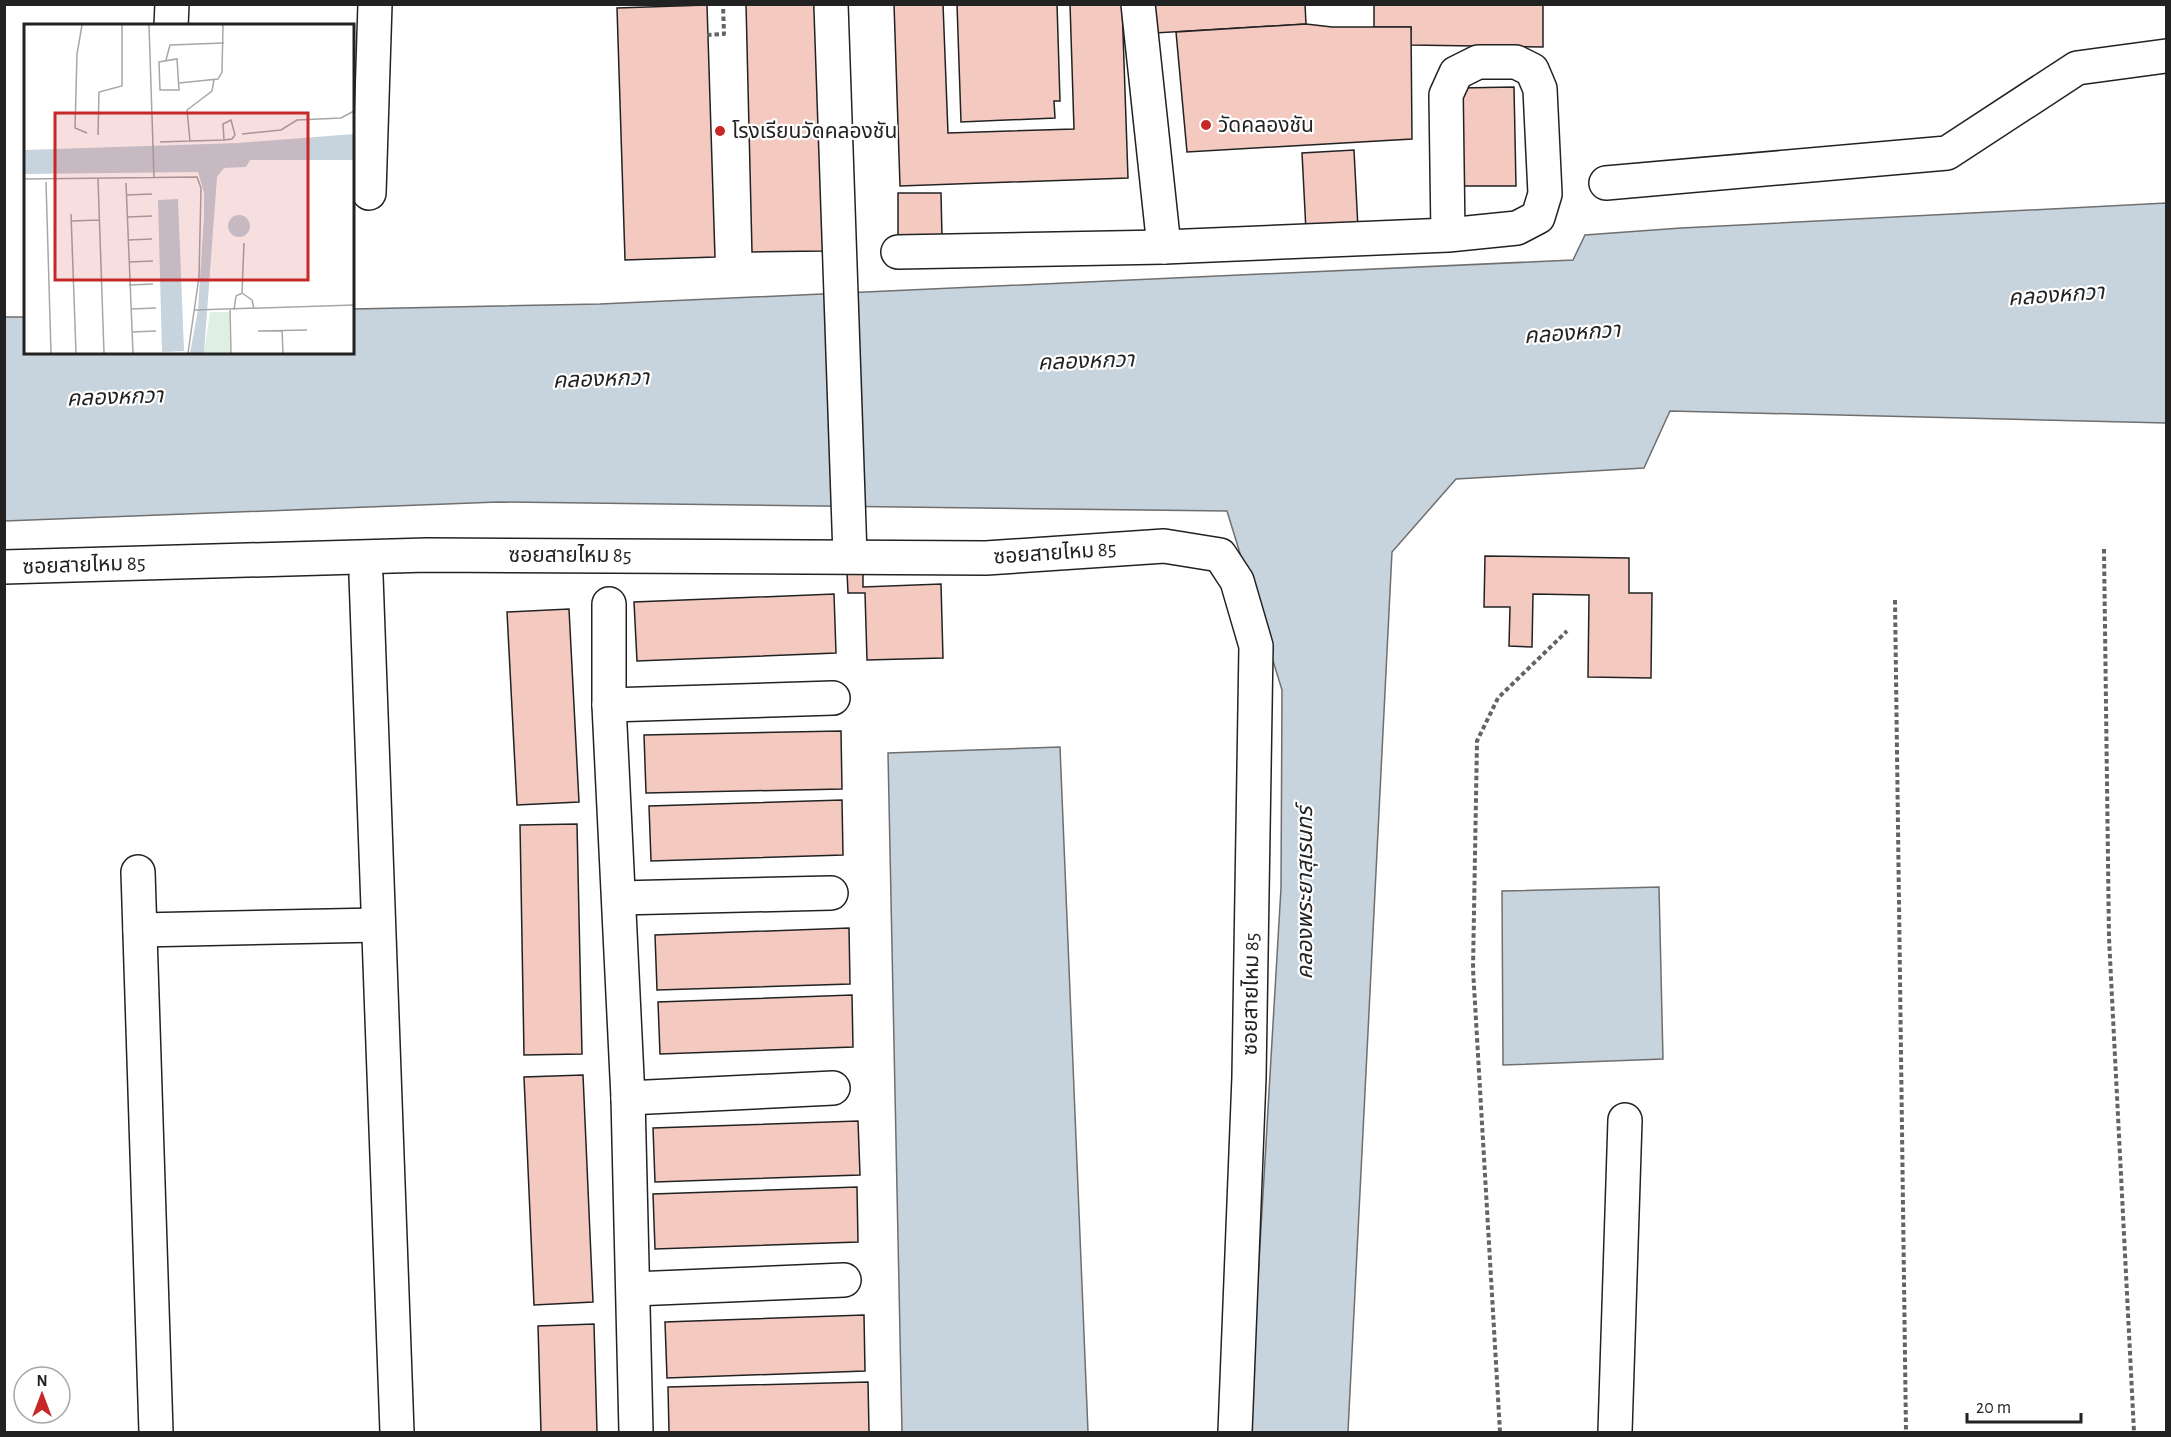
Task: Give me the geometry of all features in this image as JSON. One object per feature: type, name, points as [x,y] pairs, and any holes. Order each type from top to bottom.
[{"type":"street","points":[[171,24],[172,4]]},
{"type":"street","points":[[369,193],[375,4]]},
{"type":"street","points":[[831,4],[850,556]]},
{"type":"street","points":[[1138,4],[1164,247]]},
{"type":"street","points":[[1606,183],[1947,153],[2077,68],[2166,56]]},
{"type":"street","points":[[898,252],[1164,247],[1448,235],[1517,228],[1538,217],[1545,194],[1540,89],[1532,70],[1516,62],[1478,62],[1456,73],[1446,95],[1448,235]]},
{"type":"street","name":"ซอยสายไหม 85","points":[[4,567],[427,555],[986,558],[1164,546],[1220,555],[1237,581],[1256,646],[1249,1077],[1235,1432]]},
{"type":"street","points":[[366,576],[397,1432]]},
{"type":"street","points":[[609,604],[609,705],[628,1098],[636,1432]]},
{"type":"street","points":[[609,705],[833,698]]},
{"type":"street","points":[[138,872],[156,1432]]},
{"type":"street","points":[[619,898],[831,893]]},
{"type":"street","points":[[140,930],[378,925]]},
{"type":"street","points":[[628,1098],[833,1088]]},
{"type":"street","points":[[1615,1432],[1625,1120]]},
{"type":"street","points":[[634,1289],[844,1280]]},
{"type":"path","points":[[707,35],[724,34],[723,4]]},
{"type":"path","points":[[2104,549],[2109,938],[2133,1432]]},
{"type":"path","points":[[1895,600],[1906,1432]]},
{"type":"path","points":[[1500,1432],[1473,969],[1477,741],[1498,698],[1567,631]]},
{"type":"water","points":[[2166,203],[2166,423],[1670,411],[1644,468],[1456,479],[1392,552],[1348,1432],[1249,1432],[1281,888],[1282,690],[1227,511],[498,502],[5,521],[4,317],[24,317],[24,354],[354,354],[354,309],[600,304],[1573,260],[1585,235]]},
{"type":"water","points":[[1060,747],[1088,1432],[902,1432],[888,753]]},
{"type":"water","points":[[1659,887],[1663,1059],[1503,1065],[1502,891]]},
{"type":"building","points":[[746,4],[819,4],[824,251],[752,252]]},
{"type":"building","points":[[894,4],[943,4],[948,133],[1074,129],[1070,4],[1122,4],[1128,178],[900,186]]},
{"type":"building","points":[[957,4],[1057,4],[1060,101],[1054,101],[1055,118],[961,122]]},
{"type":"building","points":[[1153,4],[1305,4],[1306,24],[1155,33]]},
{"type":"building","points":[[1374,4],[1543,4],[1543,47],[1410,45],[1411,27],[1374,27]]},
{"type":"building","points":[[707,5],[715,257],[625,260],[617,8]]},
{"type":"building","points":[[1306,24],[1332,27],[1411,27],[1412,139],[1187,152],[1176,32]]},
{"type":"building","points":[[1514,87],[1516,186],[1461,186],[1459,88]]},
{"type":"building","points":[[1354,150],[1358,228],[1306,231],[1302,153]]},
{"type":"building","points":[[898,193],[941,193],[942,237],[898,238]]},
{"type":"building","points":[[1485,556],[1629,558],[1629,593],[1652,593],[1651,678],[1588,677],[1589,595],[1533,594],[1532,647],[1509,646],[1510,607],[1484,607]]},
{"type":"building","points":[[863,571],[863,587],[941,584],[943,658],[867,660],[865,593],[848,593],[847,572]]},
{"type":"building","points":[[834,594],[836,653],[637,661],[634,602]]},
{"type":"building","points":[[569,609],[579,802],[517,805],[507,612]]},
{"type":"building","points":[[841,731],[842,789],[646,793],[644,735]]},
{"type":"building","points":[[842,800],[843,855],[651,861],[649,806]]},
{"type":"building","points":[[577,824],[582,1054],[524,1055],[520,825]]},
{"type":"building","points":[[849,928],[850,984],[657,990],[655,935]]},
{"type":"building","points":[[852,995],[853,1047],[660,1054],[658,1002]]},
{"type":"building","points":[[583,1075],[593,1302],[534,1305],[524,1077]]},
{"type":"building","points":[[858,1121],[860,1175],[655,1182],[653,1128]]},
{"type":"building","points":[[857,1187],[858,1242],[655,1249],[653,1194]]},
{"type":"building","points":[[864,1315],[865,1371],[667,1378],[665,1322]]},
{"type":"building","points":[[594,1324],[597,1432],[541,1432],[538,1326]]},
{"type":"building","points":[[868,1382],[869,1432],[669,1432],[668,1387]]},
{"type":"place","name":"วัดคลองชัน","points":[[1206,125]]},
{"type":"place","name":"โรงเรียนวัดคลองชัน","points":[[720,131]]},
{"type":"water label","name":"คลองหกวา","points":[[2056,295]]},
{"type":"water label","name":"คลองหกวา","points":[[1572,333]]},
{"type":"water label","name":"คลองหกวา","points":[[1086,361]]},
{"type":"water label","name":"คลองหกวา","points":[[601,379]]},
{"type":"water label","name":"คลองหกวา","points":[[115,397]]},
{"type":"water label","name":"คลองพระยาสุเรนทร์","points":[[1305,893]]}]
